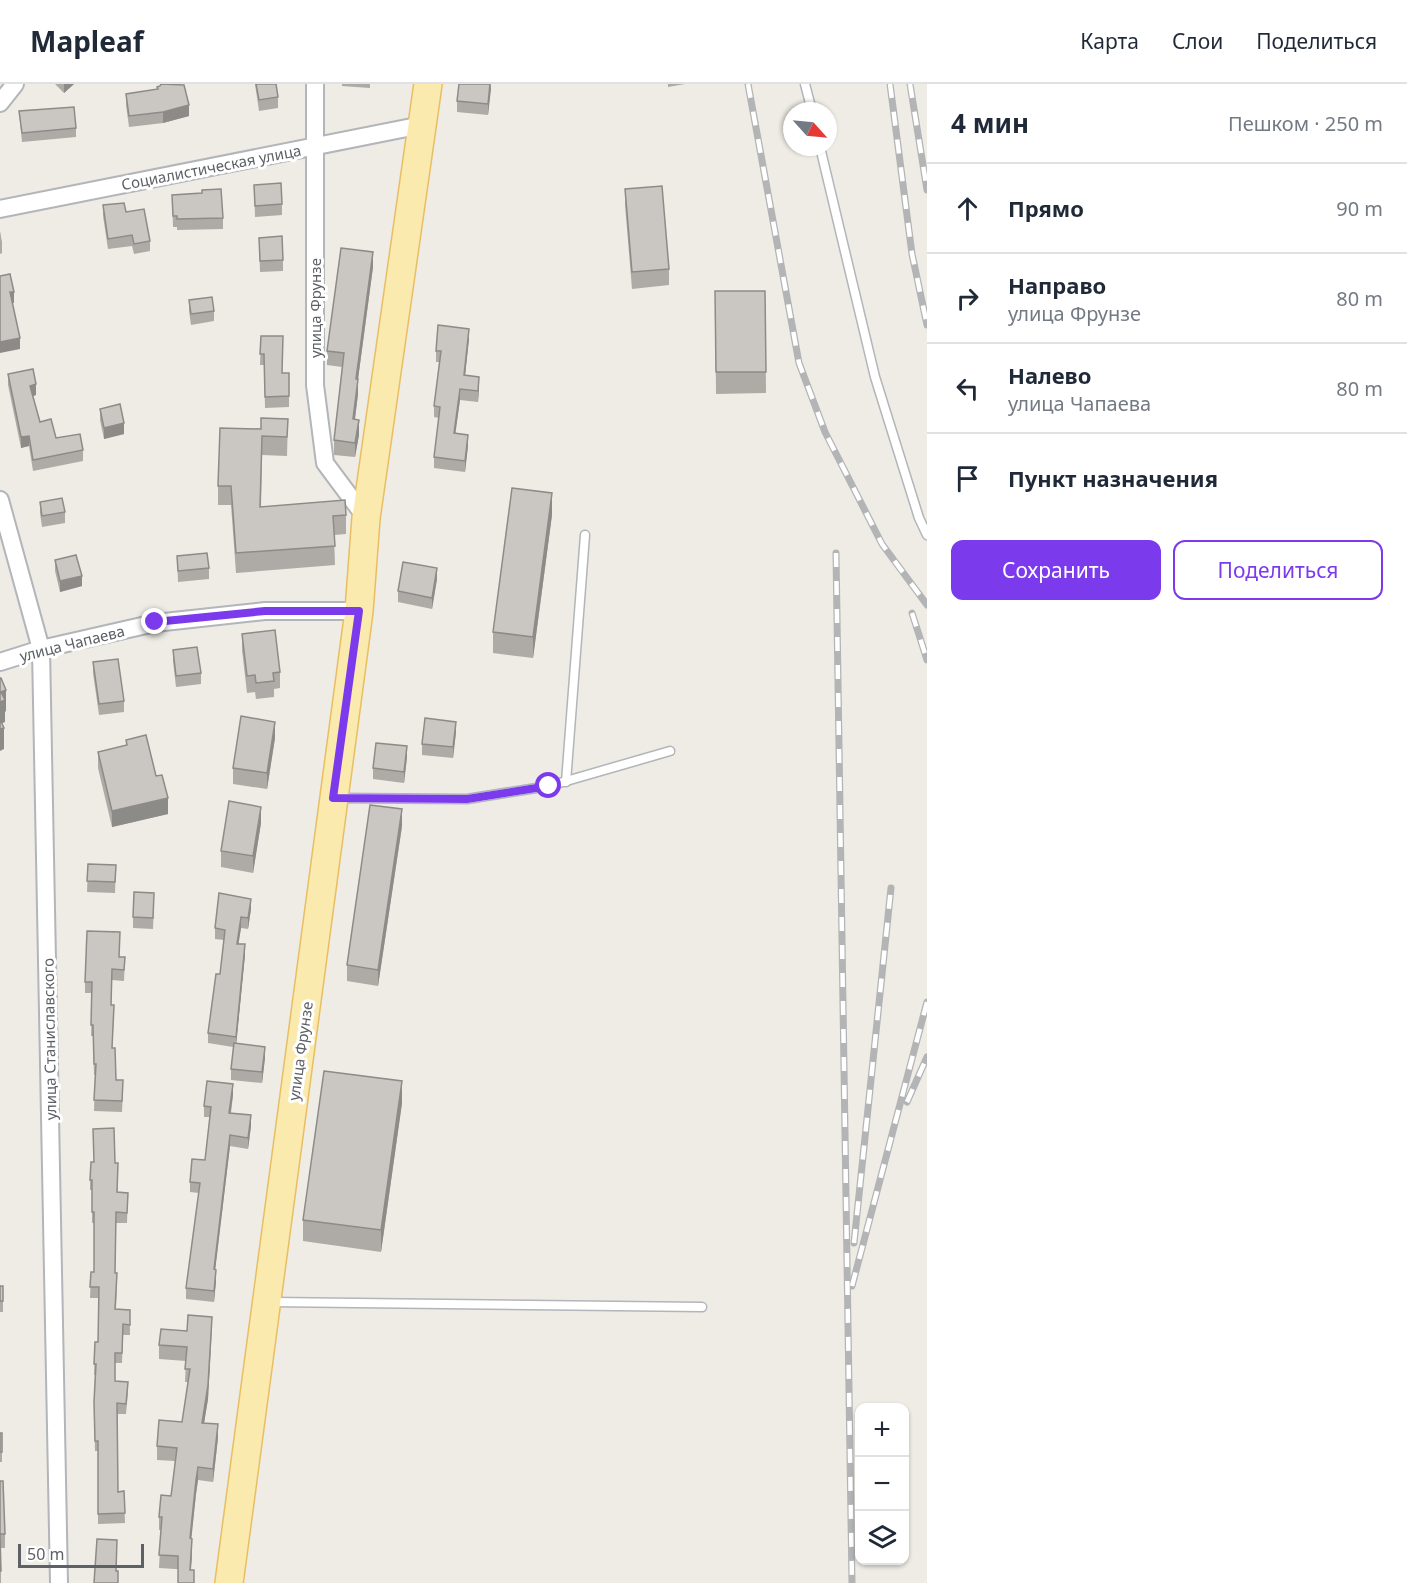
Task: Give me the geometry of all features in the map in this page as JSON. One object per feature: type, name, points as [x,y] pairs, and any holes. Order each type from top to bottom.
[{"type":"main road","name":"улица Фрунзе","points":[[229,1583],[359,611],[366,518],[428,84]]},
{"type":"street","points":[[0,103],[15,84]]},
{"type":"street","name":"улица Фрунзе","points":[[315,84],[315,385],[325,463],[366,518]]},
{"type":"street","name":"Социалистическая улица","points":[[0,209],[422,124]]},
{"type":"street","name":"улица Станиславского","points":[[0,500],[41,649],[59,1583]]},
{"type":"street","name":"улица Чапаева","points":[[0,662],[41,649],[155,622],[265,611],[359,611]]},
{"type":"lane","points":[[805,84],[810,102]]},
{"type":"lane","points":[[822,156],[875,377],[919,518],[927,535]]},
{"type":"lane","points":[[566,782],[585,535]]},
{"type":"lane","points":[[333,798],[467,799],[549,786],[670,752]]},
{"type":"lane","points":[[266,1302],[702,1307]]},
{"type":"building","points":[[161,84],[184,85],[189,105],[163,112],[129,116],[126,94],[158,89],[157,87]]},
{"type":"building","points":[[256,84],[276,84],[278,97],[259,100]]},
{"type":"building","points":[[459,84],[490,84],[488,104],[457,101]]},
{"type":"building","points":[[74,107],[76,128],[22,133],[19,111]]},
{"type":"building","points":[[281,183],[282,204],[255,206],[254,185]]},
{"type":"building","points":[[662,186],[669,269],[632,272],[625,189]]},
{"type":"building","points":[[221,189],[223,218],[177,219],[177,216],[173,216],[172,195]]},
{"type":"building","points":[[124,203],[126,212],[144,209],[150,241],[134,244],[132,235],[108,239],[103,205]]},
{"type":"building","points":[[282,236],[283,260],[260,261],[259,238]]},
{"type":"building","points":[[341,248],[373,252],[356,379],[358,379],[353,419],[359,420],[355,443],[334,440],[344,353],[327,351]]},
{"type":"building","points":[[10,274],[14,292],[10,292],[20,338],[0,342],[0,276]]},
{"type":"building","points":[[715,291],[765,291],[766,372],[716,372]]},
{"type":"building","points":[[212,297],[214,311],[191,314],[189,300]]},
{"type":"building","points":[[438,325],[469,329],[464,375],[479,377],[478,391],[460,389],[454,433],[468,435],[465,461],[434,457],[440,407],[434,406],[441,351],[436,351]]},
{"type":"building","points":[[261,336],[283,336],[282,373],[289,373],[289,396],[265,397],[264,354],[260,354]]},
{"type":"building","points":[[33,369],[36,384],[30,386],[40,422],[51,419],[56,438],[80,434],[83,450],[33,460],[29,436],[21,437],[8,374]]},
{"type":"building","points":[[120,404],[124,423],[104,428],[100,409]]},
{"type":"building","points":[[261,418],[288,419],[287,437],[262,436],[260,507],[345,500],[346,515],[333,516],[335,546],[236,553],[231,486],[218,486],[220,428],[261,429]]},
{"type":"building","points":[[512,488],[552,493],[533,637],[493,632]]},
{"type":"building","points":[[62,498],[65,512],[42,516],[40,502]]},
{"type":"building","points":[[207,553],[209,568],[178,571],[177,556]]},
{"type":"building","points":[[76,555],[82,576],[60,581],[55,560]]},
{"type":"building","points":[[403,562],[437,568],[432,598],[398,591]]},
{"type":"building","points":[[275,630],[280,672],[273,673],[274,681],[256,683],[255,675],[247,676],[242,634]]},
{"type":"building","points":[[197,647],[201,673],[176,676],[173,650]]},
{"type":"building","points":[[118,659],[124,701],[99,704],[93,662]]},
{"type":"building","points":[[0,678],[6,690],[1,692],[5,700],[0,702]]},
{"type":"building","points":[[241,716],[275,722],[267,773],[233,768]]},
{"type":"building","points":[[425,718],[456,722],[453,747],[422,744]]},
{"type":"building","points":[[146,735],[156,776],[162,775],[168,798],[112,811],[98,752],[127,745],[126,740]]},
{"type":"building","points":[[376,743],[407,746],[404,772],[373,768]]},
{"type":"building","points":[[229,801],[261,807],[253,856],[221,851]]},
{"type":"building","points":[[370,805],[402,809],[378,970],[347,965]]},
{"type":"building","points":[[88,864],[116,865],[115,882],[87,881]]},
{"type":"building","points":[[134,892],[154,893],[153,918],[133,917]]},
{"type":"building","points":[[219,893],[251,899],[248,918],[241,917],[237,944],[245,944],[236,1037],[208,1033],[216,974],[220,974],[225,930],[215,928]]},
{"type":"building","points":[[87,931],[120,932],[119,957],[125,957],[124,970],[112,969],[111,1005],[114,1005],[112,1048],[115,1048],[116,1080],[123,1080],[122,1101],[94,1100],[96,1064],[94,1064],[93,1025],[91,1025],[92,982],[85,982]]},
{"type":"building","points":[[234,1043],[265,1047],[262,1072],[231,1069]]},
{"type":"building","points":[[324,1071],[402,1081],[381,1230],[303,1220]]},
{"type":"building","points":[[207,1081],[233,1084],[229,1113],[251,1115],[248,1138],[230,1135],[214,1269],[216,1270],[214,1291],[186,1288],[200,1183],[190,1182],[192,1159],[205,1160],[211,1107],[204,1106]]},
{"type":"building","points":[[114,1128],[115,1163],[118,1163],[117,1192],[128,1193],[127,1213],[116,1212],[115,1273],[117,1273],[115,1309],[130,1310],[130,1325],[123,1324],[122,1353],[115,1353],[115,1381],[128,1382],[126,1404],[117,1403],[118,1492],[124,1491],[125,1513],[98,1514],[98,1441],[95,1441],[94,1402],[96,1364],[94,1364],[95,1342],[98,1342],[99,1287],[90,1287],[91,1272],[94,1272],[94,1212],[92,1212],[92,1180],[90,1180],[91,1162],[94,1162],[93,1129]]},
{"type":"building","points":[[0,1286],[3,1286],[3,1301],[0,1301]]},
{"type":"building","points":[[188,1315],[212,1317],[208,1385],[202,1423],[218,1424],[213,1469],[198,1467],[196,1480],[190,1538],[192,1539],[190,1570],[194,1570],[194,1583],[178,1583],[178,1556],[159,1555],[161,1495],[171,1496],[177,1448],[157,1446],[159,1420],[182,1422],[190,1369],[185,1369],[187,1347],[159,1345],[161,1329],[187,1331]]},
{"type":"building","points":[[0,1433],[2,1433],[2,1452],[0,1452]]},
{"type":"building","points":[[0,1481],[3,1481],[5,1534],[0,1534]]},
{"type":"building","points":[[97,1539],[117,1540],[118,1583],[94,1583]]},
{"type":"railway","points":[[748,84],[799,363],[825,432],[882,544],[927,605]]},
{"type":"railway","points":[[890,84],[912,254],[927,325]]},
{"type":"railway","points":[[910,84],[927,190]]},
{"type":"railway","points":[[836,553],[852,1583]]},
{"type":"railway","points":[[912,613],[927,660]]},
{"type":"railway","points":[[854,1243],[891,888]]},
{"type":"railway","points":[[852,1286],[927,1002]]},
{"type":"railway","points":[[907,1102],[927,1057]]},
{"type":"route","points":[[155,622],[265,611],[359,611],[333,798],[467,799],[549,786]]}]
